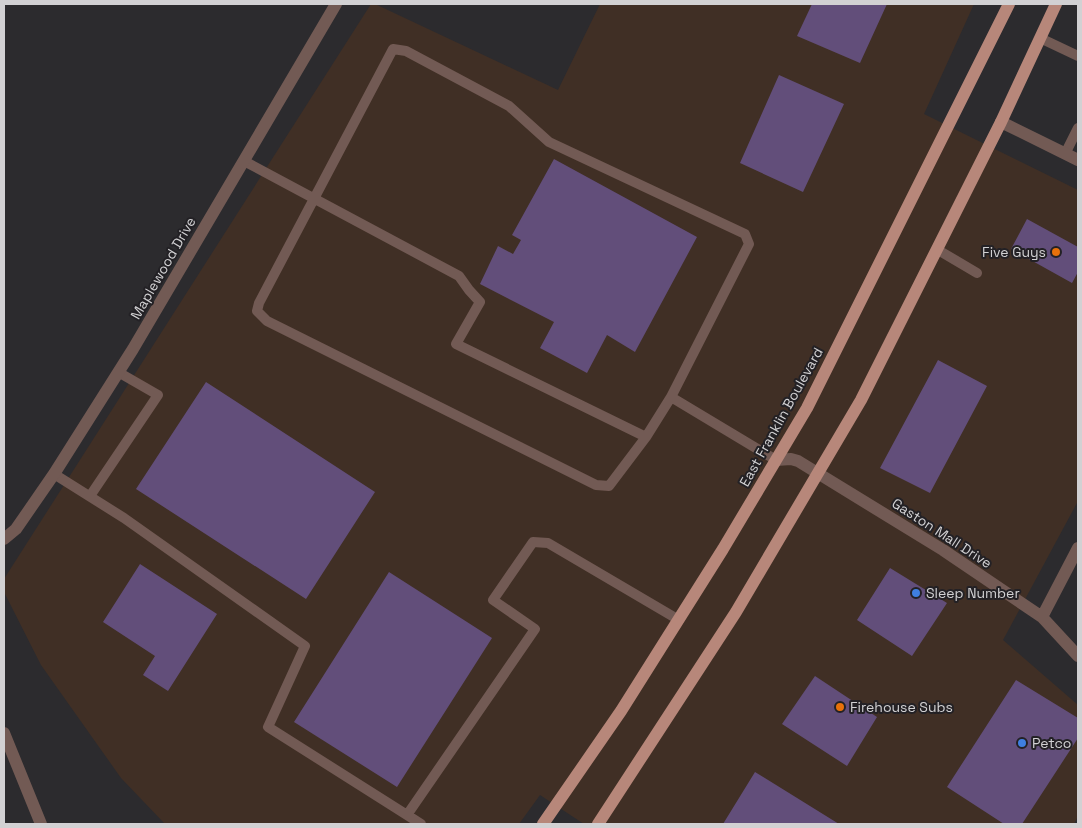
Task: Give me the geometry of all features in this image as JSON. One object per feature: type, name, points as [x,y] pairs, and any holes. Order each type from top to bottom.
[{"type":"main road","name":"East Franklin Boulevard","points":[[543,824],[621,711],[679,620],[807,408],[1009,4]]},
{"type":"main road","points":[[598,824],[736,612],[861,400],[938,250],[1056,4]]},
{"type":"street","name":"Maplewood Drive","points":[[4,539],[16,530],[54,474],[118,372],[336,4]]},
{"type":"street","points":[[1001,122],[1078,160]]},
{"type":"street","name":"Gaston Mall Drive","points":[[776,460],[791,459],[798,461],[943,550],[1042,617],[1078,656]]},
{"type":"street","points":[[1042,617],[1078,548]]},
{"type":"street","points":[[4,733],[41,824]]},
{"type":"lane","points":[[1040,38],[1078,56]]},
{"type":"lane","points":[[393,49],[406,51],[509,106],[549,142],[745,234],[749,244],[671,397],[646,437],[609,486],[596,485],[267,321],[257,311],[259,303],[393,49]]},
{"type":"lane","points":[[1065,154],[1078,128]]},
{"type":"lane","points":[[244,161],[459,276],[468,290],[480,302],[456,344],[646,437]]},
{"type":"lane","points":[[938,250],[977,273]]},
{"type":"lane","points":[[90,496],[158,395],[118,372]]},
{"type":"lane","points":[[671,397],[776,460]]},
{"type":"lane","points":[[54,474],[124,518],[305,646],[268,727],[421,824]]},
{"type":"lane","points":[[407,814],[534,629],[493,600],[533,542],[548,543],[679,620]]},
{"type":"shaded area","points":[[371,4],[375,4],[558,90],[600,4],[974,4],[924,114],[1078,190],[1078,501],[1003,640],[1078,705],[1078,816],[1074,824],[584,824],[540,795],[519,824],[165,824],[121,778],[41,665],[4,592],[4,579]]},
{"type":"building","points":[[812,4],[887,4],[860,63],[797,36]]},
{"type":"building","points":[[779,75],[844,104],[803,192],[740,163]]},
{"type":"building","points":[[554,159],[697,237],[635,352],[607,335],[587,373],[540,348],[554,322],[480,284],[498,246],[513,254],[521,240],[512,235]]},
{"type":"building","points":[[1027,219],[1078,247],[1078,272],[1072,283],[1011,249]]},
{"type":"building","points":[[938,360],[987,386],[930,493],[880,468]]},
{"type":"building","points":[[206,382],[375,492],[306,599],[136,489]]},
{"type":"building","points":[[140,564],[217,614],[168,691],[143,675],[155,656],[103,622]]},
{"type":"building","points":[[890,568],[947,603],[912,656],[857,620]]},
{"type":"building","points":[[389,572],[492,638],[397,787],[294,722]]},
{"type":"building","points":[[815,676],[877,717],[847,766],[782,724]]},
{"type":"building","points":[[1016,680],[1078,718],[1078,738],[1022,824],[1004,824],[947,787]]},
{"type":"building","points":[[755,772],[839,824],[723,824]]},
{"type":"place","name":"Five Guys","points":[[1056,252]]},
{"type":"place","name":"Sleep Number","points":[[916,593]]},
{"type":"place","name":"Firehouse Subs","points":[[840,707]]},
{"type":"place","name":"Petco","points":[[1022,743]]}]
